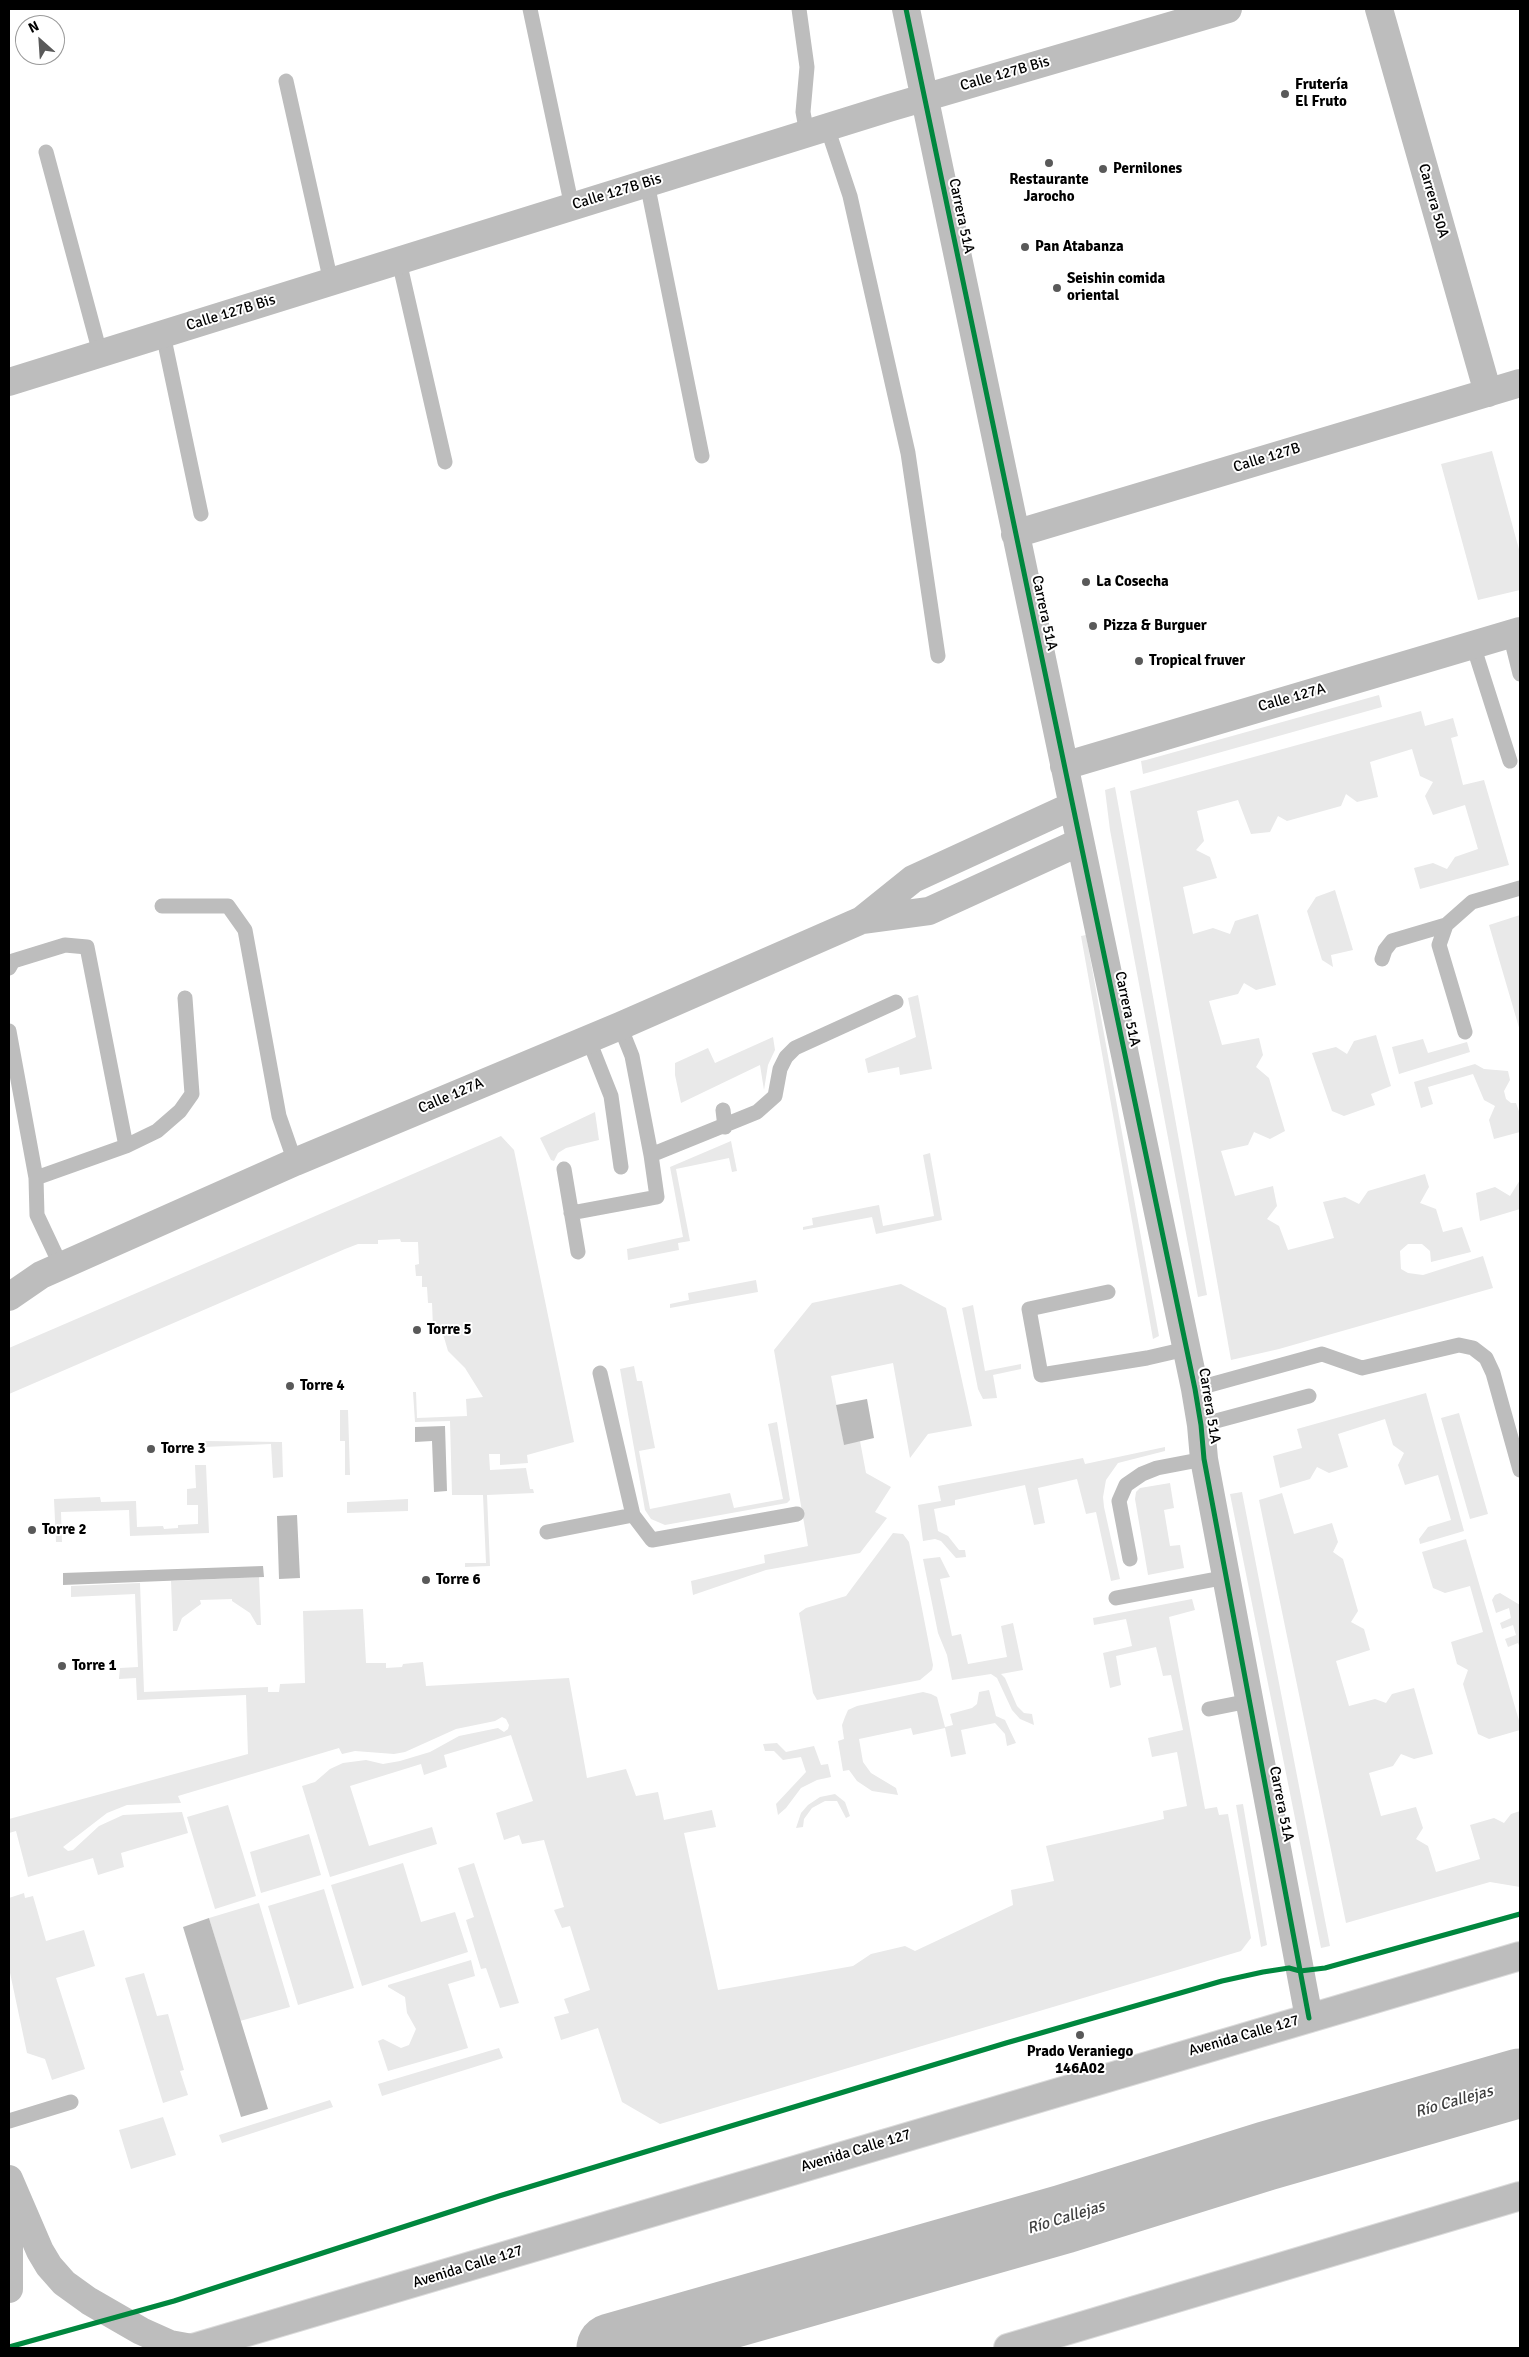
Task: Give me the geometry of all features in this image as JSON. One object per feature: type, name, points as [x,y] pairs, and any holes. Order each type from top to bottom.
[{"type":"street","name":"Carrera 51A","points":[[906,9],[1202,1425],[1204,1459],[1309,2018]]},
{"type":"street","name":"Calle 127B Bis","points":[[9,382],[923,97],[1228,9]]},
{"type":"street","name":"Carrera 50A","points":[[1379,9],[1488,393]]},
{"type":"street","name":"Calle 127B","points":[[1015,534],[1520,383]]},
{"type":"street","name":"Calle 127A","points":[[1064,766],[1515,632]]},
{"type":"street","name":"Calle 127A","points":[[9,1282],[51,1270],[295,1162],[620,1026],[862,920],[913,880],[1072,806]]},
{"type":"street","name":"Calle 127A","points":[[862,920],[929,911],[1080,842]]},
{"type":"street","name":"Calle 127A","points":[[9,1297],[51,1270]]},
{"type":"street","name":"Avenida Calle 127","points":[[192,2348],[1520,1956]]},
{"type":"street","points":[[9,2179],[40,2251],[49,2266],[64,2283],[89,2301],[141,2331],[170,2344],[192,2348]]},
{"type":"street","points":[[1008,2348],[1520,2196]]},
{"type":"street","points":[[9,2206],[9,2289]]},
{"type":"lane","points":[[530,9],[572,206]]},
{"type":"lane","points":[[799,9],[807,67],[803,112],[817,131],[850,196],[908,453],[938,656]]},
{"type":"lane","points":[[286,81],[331,282]]},
{"type":"lane","points":[[46,152],[100,353]]},
{"type":"lane","points":[[647,183],[702,456]]},
{"type":"lane","points":[[399,261],[444,462]]},
{"type":"lane","points":[[163,334],[201,514]]},
{"type":"lane","points":[[1515,632],[1520,674]]},
{"type":"lane","points":[[1473,645],[1510,761]]},
{"type":"lane","points":[[1382,959],[1385,950],[1392,941],[1446,925],[1472,902],[1520,888]]},
{"type":"lane","points":[[162,906],[228,906],[245,930],[279,1116],[295,1162]]},
{"type":"lane","points":[[1446,925],[1439,945],[1465,1032]]},
{"type":"lane","points":[[9,968],[13,961],[64,945],[87,947],[126,1146]]},
{"type":"lane","points":[[36,1178],[126,1146],[156,1131],[180,1111],[192,1094],[185,998]]},
{"type":"lane","points":[[651,1156],[725,1127],[759,1118],[775,1096],[780,1069],[786,1057],[794,1048],[858,1026],[896,1002]]},
{"type":"lane","points":[[571,1213],[656,1197],[651,1156],[632,1056],[620,1026]]},
{"type":"lane","points":[[9,1031],[36,1178],[37,1215],[51,1270]]},
{"type":"lane","points":[[588,1038],[611,1096],[621,1167]]},
{"type":"lane","points":[[723,1110],[725,1127]]},
{"type":"lane","points":[[564,1169],[578,1252]]},
{"type":"lane","points":[[1108,1292],[1029,1309],[1041,1375],[1147,1358],[1186,1349]]},
{"type":"lane","points":[[1194,1389],[1322,1354],[1362,1368],[1459,1345],[1473,1348],[1486,1358],[1493,1374],[1520,1470]]},
{"type":"lane","points":[[600,1373],[633,1515],[652,1540],[798,1514]]},
{"type":"lane","points":[[1202,1425],[1308,1396]]},
{"type":"lane","points":[[1130,1559],[1119,1501],[1126,1485],[1142,1474],[1157,1468],[1204,1459]]},
{"type":"lane","points":[[547,1532],[633,1515]]},
{"type":"lane","points":[[1116,1598],[1226,1577]]},
{"type":"lane","points":[[1209,1709],[1249,1701]]},
{"type":"lane","points":[[9,2121],[71,2102]]},
{"type":"shaded area","points":[[1492,451],[1520,553],[1520,590],[1478,600],[1441,464]]},
{"type":"shaded area","points":[[1379,695],[1382,707],[1143,774],[1141,761]]},
{"type":"shaded area","points":[[1421,711],[1425,726],[1453,718],[1458,736],[1451,738],[1463,785],[1484,780],[1509,865],[1420,889],[1414,868],[1433,863],[1447,869],[1455,857],[1478,849],[1465,805],[1433,815],[1425,796],[1433,782],[1420,776],[1412,749],[1370,762],[1378,797],[1357,802],[1346,794],[1341,806],[1287,821],[1278,816],[1270,832],[1251,834],[1238,800],[1197,811],[1204,841],[1196,850],[1210,857],[1217,878],[1183,887],[1193,934],[1213,928],[1230,934],[1235,921],[1258,914],[1276,985],[1256,990],[1244,983],[1238,994],[1209,1001],[1222,1045],[1259,1038],[1263,1055],[1256,1067],[1269,1078],[1285,1131],[1270,1139],[1254,1132],[1248,1145],[1221,1151],[1235,1196],[1273,1186],[1277,1206],[1267,1219],[1279,1226],[1288,1250],[1334,1238],[1323,1202],[1345,1197],[1359,1204],[1368,1191],[1425,1174],[1429,1187],[1420,1203],[1436,1209],[1443,1232],[1462,1227],[1471,1252],[1431,1262],[1430,1251],[1422,1244],[1408,1244],[1400,1251],[1401,1269],[1408,1273],[1423,1275],[1483,1256],[1493,1288],[1279,1349],[1231,1360],[1130,791]]},
{"type":"shaded area","points":[[1115,787],[1207,1295],[1198,1297],[1110,830],[1105,790]]},
{"type":"shaded area","points":[[1335,890],[1353,950],[1331,955],[1333,967],[1322,960],[1307,911],[1316,897]]},
{"type":"shaded area","points":[[1520,915],[1520,1031],[1489,925]]},
{"type":"shaded area","points":[[1086,935],[1159,1336],[1153,1339],[1081,936]]},
{"type":"shaded area","points":[[918,995],[932,1069],[900,1075],[899,1067],[868,1073],[865,1059],[916,1037],[908,998]]},
{"type":"shaded area","points":[[1376,1035],[1391,1086],[1371,1094],[1375,1105],[1344,1116],[1332,1111],[1312,1053],[1336,1047],[1347,1054],[1354,1041]]},
{"type":"shaded area","points":[[773,1037],[775,1050],[768,1065],[764,1090],[760,1065],[681,1103],[675,1075],[675,1063],[708,1048],[715,1063]]},
{"type":"shaded area","points":[[1423,1039],[1428,1053],[1467,1042],[1470,1052],[1399,1074],[1392,1047]]},
{"type":"shaded area","points":[[1475,1064],[1484,1069],[1508,1071],[1510,1080],[1504,1091],[1506,1099],[1511,1103],[1516,1103],[1520,1114],[1520,1132],[1494,1139],[1489,1120],[1495,1106],[1484,1100],[1473,1074],[1428,1087],[1433,1104],[1421,1108],[1414,1082]]},
{"type":"shaded area","points":[[595,1112],[599,1140],[566,1148],[558,1153],[554,1161],[551,1160],[540,1138]]},
{"type":"shaded area","points":[[501,1136],[514,1150],[574,1442],[527,1455],[528,1463],[500,1465],[500,1454],[489,1454],[490,1470],[526,1468],[530,1489],[533,1489],[534,1493],[487,1495],[490,1566],[465,1567],[465,1563],[486,1563],[483,1495],[452,1495],[450,1421],[415,1422],[413,1392],[416,1392],[417,1418],[467,1416],[466,1399],[483,1397],[465,1368],[448,1351],[441,1327],[433,1327],[432,1303],[428,1303],[427,1287],[422,1287],[422,1276],[416,1276],[415,1265],[419,1264],[418,1242],[401,1242],[400,1239],[378,1240],[378,1244],[358,1244],[9,1394],[9,1348]]},
{"type":"shaded area","points":[[731,1141],[737,1171],[732,1172],[729,1158],[676,1169],[690,1241],[678,1243],[679,1250],[628,1260],[627,1249],[683,1237],[670,1167]]},
{"type":"shaded area","points":[[930,1153],[942,1220],[876,1234],[872,1217],[803,1230],[803,1227],[813,1225],[812,1218],[879,1205],[883,1226],[934,1216],[923,1155]]},
{"type":"shaded area","points":[[1520,1180],[1520,1209],[1480,1221],[1476,1193],[1495,1187],[1510,1196]]},
{"type":"shaded area","points":[[756,1280],[758,1292],[670,1308],[670,1304],[689,1300],[688,1293]]},
{"type":"shaded area","points":[[901,1284],[946,1308],[972,1426],[928,1434],[910,1458],[893,1363],[831,1376],[844,1444],[860,1441],[866,1473],[891,1487],[875,1512],[887,1518],[860,1553],[766,1570],[693,1595],[691,1581],[765,1563],[764,1555],[808,1546],[774,1350],[812,1303]]},
{"type":"shaded area","points":[[973,1305],[985,1371],[1021,1364],[1021,1369],[993,1375],[997,1398],[983,1399],[978,1389],[962,1308]]},
{"type":"shaded area","points":[[634,1366],[637,1381],[642,1381],[655,1448],[639,1451],[650,1509],[730,1493],[734,1508],[783,1499],[768,1424],[777,1422],[790,1500],[787,1503],[665,1525],[651,1519],[645,1510],[620,1369]]},
{"type":"shaded area","points":[[1426,1393],[1464,1531],[1420,1544],[1419,1539],[1428,1527],[1451,1520],[1438,1475],[1405,1485],[1398,1465],[1404,1453],[1393,1445],[1385,1419],[1338,1434],[1348,1467],[1329,1473],[1317,1467],[1310,1479],[1280,1488],[1273,1456],[1302,1448],[1297,1429]]},
{"type":"shaded area","points":[[867,1399],[874,1438],[844,1445],[836,1405]]},
{"type":"shaded area","points":[[340,1410],[348,1410],[350,1475],[345,1475],[345,1441],[340,1441]]},
{"type":"shaded area","points":[[1459,1413],[1488,1514],[1470,1519],[1441,1418]]},
{"type":"shaded area","points":[[445,1426],[447,1491],[434,1492],[432,1441],[415,1442],[415,1427]]},
{"type":"shaded area","points":[[205,1441],[282,1442],[283,1477],[273,1478],[271,1444],[204,1447]]},
{"type":"shaded area","points":[[1165,1447],[1165,1451],[1118,1463],[1106,1480],[1103,1497],[1104,1507],[1120,1579],[1111,1581],[1096,1512],[1086,1514],[1077,1479],[1038,1488],[1045,1523],[1034,1525],[1025,1485],[955,1500],[955,1505],[934,1509],[938,1531],[948,1536],[959,1550],[965,1550],[966,1557],[956,1558],[941,1541],[935,1539],[923,1541],[918,1505],[941,1501],[938,1486],[1083,1458],[1085,1464]]},
{"type":"shaded area","points":[[195,1465],[206,1465],[209,1533],[130,1536],[129,1510],[61,1512],[62,1542],[56,1542],[54,1499],[100,1497],[101,1502],[136,1501],[137,1527],[163,1526],[164,1529],[178,1528],[178,1525],[198,1524],[198,1505],[187,1505],[187,1489],[196,1488]]},
{"type":"shaded area","points":[[1170,1483],[1174,1508],[1164,1510],[1170,1546],[1180,1545],[1184,1568],[1148,1575],[1135,1499],[1136,1492],[1140,1488]]},
{"type":"shaded area","points":[[1242,1492],[1330,1946],[1321,1948],[1230,1494]]},
{"type":"shaded area","points":[[1282,1493],[1294,1534],[1332,1523],[1338,1542],[1333,1552],[1343,1559],[1358,1611],[1351,1622],[1364,1629],[1370,1650],[1336,1661],[1349,1706],[1375,1699],[1386,1703],[1392,1694],[1414,1688],[1433,1754],[1414,1759],[1401,1754],[1393,1766],[1369,1773],[1381,1816],[1416,1807],[1423,1828],[1416,1839],[1428,1846],[1436,1872],[1480,1859],[1470,1825],[1494,1818],[1504,1823],[1511,1814],[1520,1811],[1520,1887],[1490,1882],[1346,1923],[1259,1500]]},
{"type":"shaded area","points":[[408,1499],[408,1511],[347,1513],[347,1502]]},
{"type":"shaded area","points":[[297,1515],[300,1578],[279,1579],[277,1516]]},
{"type":"shaded area","points":[[893,1533],[903,1534],[909,1542],[933,1665],[932,1670],[920,1680],[817,1700],[813,1693],[799,1613],[806,1608],[846,1596]]},
{"type":"shaded area","points":[[1466,1539],[1520,1724],[1520,1730],[1489,1739],[1478,1734],[1463,1684],[1468,1670],[1457,1664],[1451,1642],[1483,1632],[1470,1586],[1445,1593],[1433,1588],[1422,1552]]},
{"type":"shaded area","points":[[940,1557],[950,1577],[940,1579],[952,1636],[961,1634],[968,1664],[1007,1657],[1001,1626],[1013,1623],[1023,1670],[1001,1674],[1005,1678],[1017,1706],[1024,1713],[1032,1714],[1034,1725],[1020,1719],[1012,1710],[997,1678],[991,1674],[952,1680],[947,1655],[938,1633],[923,1559]]},
{"type":"shaded area","points":[[263,1566],[264,1577],[63,1585],[63,1573]]},
{"type":"shaded area","points":[[259,1577],[261,1625],[257,1625],[250,1613],[232,1601],[232,1599],[200,1600],[201,1604],[182,1618],[177,1631],[173,1631],[171,1581]]},
{"type":"shaded area","points":[[140,1583],[144,1692],[268,1687],[268,1692],[279,1692],[280,1684],[305,1683],[303,1611],[363,1609],[366,1663],[386,1663],[386,1668],[402,1667],[403,1664],[423,1662],[426,1686],[569,1678],[587,1778],[626,1769],[636,1796],[658,1792],[664,1820],[712,1810],[716,1827],[684,1833],[718,1990],[853,1966],[871,1954],[905,1946],[915,1951],[1013,1905],[1011,1890],[1054,1881],[1046,1846],[1164,1819],[1163,1811],[1187,1806],[1177,1752],[1152,1757],[1148,1738],[1183,1730],[1171,1675],[1163,1676],[1156,1647],[1116,1656],[1121,1685],[1110,1688],[1103,1653],[1132,1646],[1126,1619],[1094,1625],[1093,1618],[1192,1599],[1195,1610],[1169,1617],[1205,1809],[1217,1807],[1219,1815],[1228,1814],[1251,1938],[1241,1951],[660,2124],[622,2102],[598,2028],[561,2040],[554,2017],[569,2013],[564,1999],[590,1990],[570,1926],[562,1928],[554,1910],[564,1907],[544,1840],[522,1844],[519,1835],[504,1840],[496,1813],[533,1801],[511,1735],[444,1755],[447,1767],[424,1775],[421,1764],[350,1786],[369,1846],[432,1827],[437,1844],[330,1877],[302,1786],[315,1782],[330,1769],[343,1763],[366,1760],[383,1764],[400,1761],[430,1752],[459,1736],[498,1728],[504,1732],[508,1729],[509,1725],[506,1719],[502,1717],[495,1721],[456,1729],[405,1752],[394,1754],[355,1751],[342,1754],[339,1748],[178,1796],[181,1803],[127,1805],[107,1813],[63,1847],[68,1851],[73,1850],[99,1826],[123,1815],[182,1812],[188,1833],[121,1853],[124,1867],[98,1875],[93,1858],[28,1877],[16,1831],[9,1833],[9,1819],[248,1754],[246,1695],[137,1700],[136,1678],[119,1679],[120,1668],[138,1667],[135,1594],[71,1597],[71,1586]]},
{"type":"shaded area","points":[[1500,1593],[1520,1605],[1520,1648],[1518,1643],[1508,1647],[1505,1639],[1516,1635],[1513,1625],[1502,1629],[1500,1623],[1511,1618],[1509,1608],[1496,1613],[1492,1600],[1495,1595]]},
{"type":"shaded area","points":[[989,1690],[996,1716],[1005,1720],[1016,1743],[1007,1746],[1005,1734],[995,1723],[961,1730],[966,1754],[951,1757],[945,1728],[913,1735],[911,1728],[859,1739],[863,1762],[871,1773],[896,1788],[898,1795],[872,1791],[857,1781],[849,1770],[843,1771],[838,1741],[844,1739],[842,1725],[848,1710],[857,1706],[923,1692],[937,1697],[945,1727],[953,1725],[950,1714],[972,1708],[977,1704],[979,1692]]},
{"type":"shaded area","points":[[777,1743],[786,1752],[814,1746],[821,1765],[828,1764],[831,1777],[817,1780],[801,1788],[786,1808],[778,1815],[776,1804],[806,1772],[801,1757],[783,1760],[774,1751],[765,1751],[763,1744]]},
{"type":"shaded area","points":[[835,1794],[845,1802],[850,1816],[846,1818],[837,1801],[825,1801],[812,1808],[804,1819],[803,1827],[796,1828],[801,1813],[808,1805],[820,1797]]},
{"type":"shaded area","points":[[1243,1804],[1267,1945],[1261,1947],[1236,1805]]},
{"type":"shaded area","points":[[228,1805],[256,1896],[215,1909],[187,1817]]},
{"type":"shaded area","points":[[309,1834],[321,1875],[261,1893],[250,1852]]},
{"type":"shaded area","points":[[403,1863],[421,1922],[455,1912],[468,1952],[362,1986],[331,1885]]},
{"type":"shaded area","points":[[474,1863],[519,2003],[500,2008],[486,1968],[481,1969],[466,1920],[474,1917],[458,1868]]},
{"type":"shaded area","points":[[324,1889],[354,1988],[298,2005],[268,1906]]},
{"type":"shaded area","points":[[24,1893],[25,1898],[33,1896],[46,1941],[84,1930],[95,1966],[56,1978],[85,2069],[52,2080],[45,2059],[27,2053],[9,1968],[9,1898]]},
{"type":"shaded area","points":[[259,1903],[290,2007],[240,2021],[209,1918]]},
{"type":"shaded area","points":[[209,1918],[268,2109],[241,2117],[183,1927]]},
{"type":"shaded area","points":[[471,1960],[475,1976],[448,1984],[468,2048],[388,2071],[378,2041],[383,2039],[401,2048],[409,2045],[416,2029],[407,2013],[405,1997],[388,1987],[388,1985]]},
{"type":"shaded area","points":[[144,1973],[157,2016],[168,2014],[184,2070],[180,2071],[188,2095],[163,2103],[125,1978]]},
{"type":"shaded area","points":[[499,2048],[503,2058],[382,2096],[378,2084]]},
{"type":"shaded area","points":[[330,2100],[333,2107],[222,2143],[219,2135]]},
{"type":"shaded area","points":[[163,2117],[176,2155],[131,2169],[119,2130]]},
{"type":"waterway","name":"Río Callejas","points":[[611,2348],[1064,2219],[1266,2156],[1520,2083]]},
{"type":"cycle path","points":[[906,9],[1195,1389],[1204,1459],[1309,2018]]},
{"type":"cycle path","points":[[9,2347],[174,2301],[499,2196],[1006,2043],[1222,1981],[1289,1968],[1300,1971],[1325,1968],[1520,1914]]},
{"type":"place","name":"Frutería El Fruto","points":[[1285,94]]},
{"type":"place","name":"Restaurante Jarocho","points":[[1049,163]]},
{"type":"place","name":"Pernilones","points":[[1103,169]]},
{"type":"place","name":"Pan Atabanza","points":[[1025,247]]},
{"type":"place","name":"Seishin comida oriental","points":[[1057,288]]},
{"type":"place","name":"La Cosecha","points":[[1086,582]]},
{"type":"place","name":"Pizza & Burguer","points":[[1093,626]]},
{"type":"place","name":"Tropical fruver","points":[[1139,661]]},
{"type":"place","name":"Torre 5","points":[[417,1330]]},
{"type":"place","name":"Torre 4","points":[[290,1386]]},
{"type":"place","name":"Torre 3","points":[[151,1449]]},
{"type":"place","name":"Torre 2","points":[[32,1530]]},
{"type":"place","name":"Torre 6","points":[[426,1580]]},
{"type":"place","name":"Torre 1","points":[[62,1666]]},
{"type":"place","name":"Prado Veraniego 146A02","points":[[1080,2035]]}]
